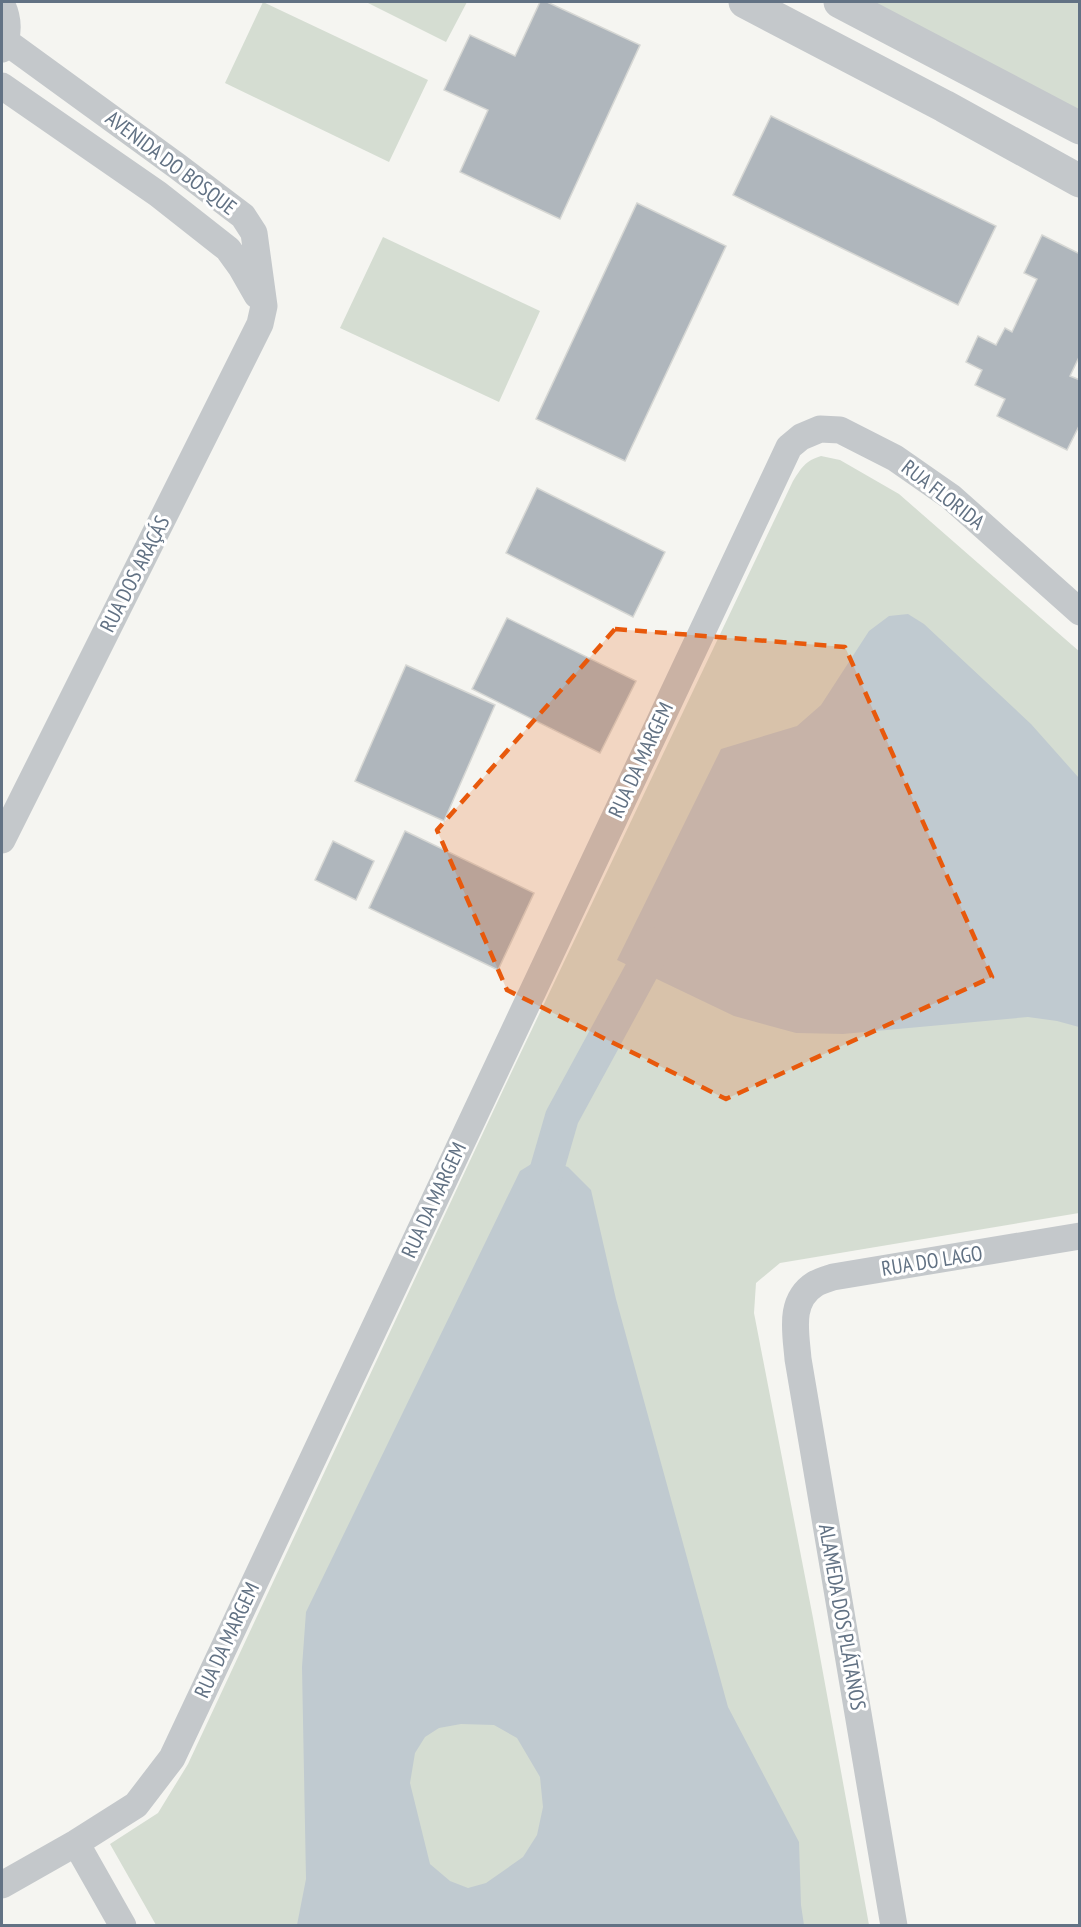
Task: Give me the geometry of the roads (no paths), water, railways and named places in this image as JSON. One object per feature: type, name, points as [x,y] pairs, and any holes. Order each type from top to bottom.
[{"type":"street","points":[[746,2],[1080,181]]},
{"type":"street","points":[[840,2],[1080,128]]},
{"type":"street","name":"AVENIDA DO BOSQUE","points":[[5,23],[177,166],[243,216],[254,233],[264,306]]},
{"type":"street","points":[[888,77],[908,38]]},
{"type":"street","name":"AVENIDA DO BOSQUE","points":[[2,86],[158,194],[228,249],[242,267],[264,306]]},
{"type":"street","points":[[158,194],[177,166]]},
{"type":"street","name":"RUA DOS ARAÇÁS","points":[[2,840],[260,324],[264,306]]},
{"type":"street","name":"RUA FLORIDA","points":[[789,447],[801,437],[820,429],[840,430],[896,458],[951,497],[1080,612]]},
{"type":"street","name":"RUA DA MARGEM","points":[[2,1885],[76,1843],[136,1805],[172,1758],[789,447]]},
{"type":"street","name":"RUA DO LAGO","points":[[796,1307],[815,1283],[833,1277],[1080,1236]]},
{"type":"street","name":"ALAMEDA DOS PLÁTANOS","points":[[796,1307],[798,1359],[894,1926]]},
{"type":"street","points":[[76,1843],[123,1926]]},
{"type":"waterway","points":[[542,1186],[562,1117],[656,944]]}]
